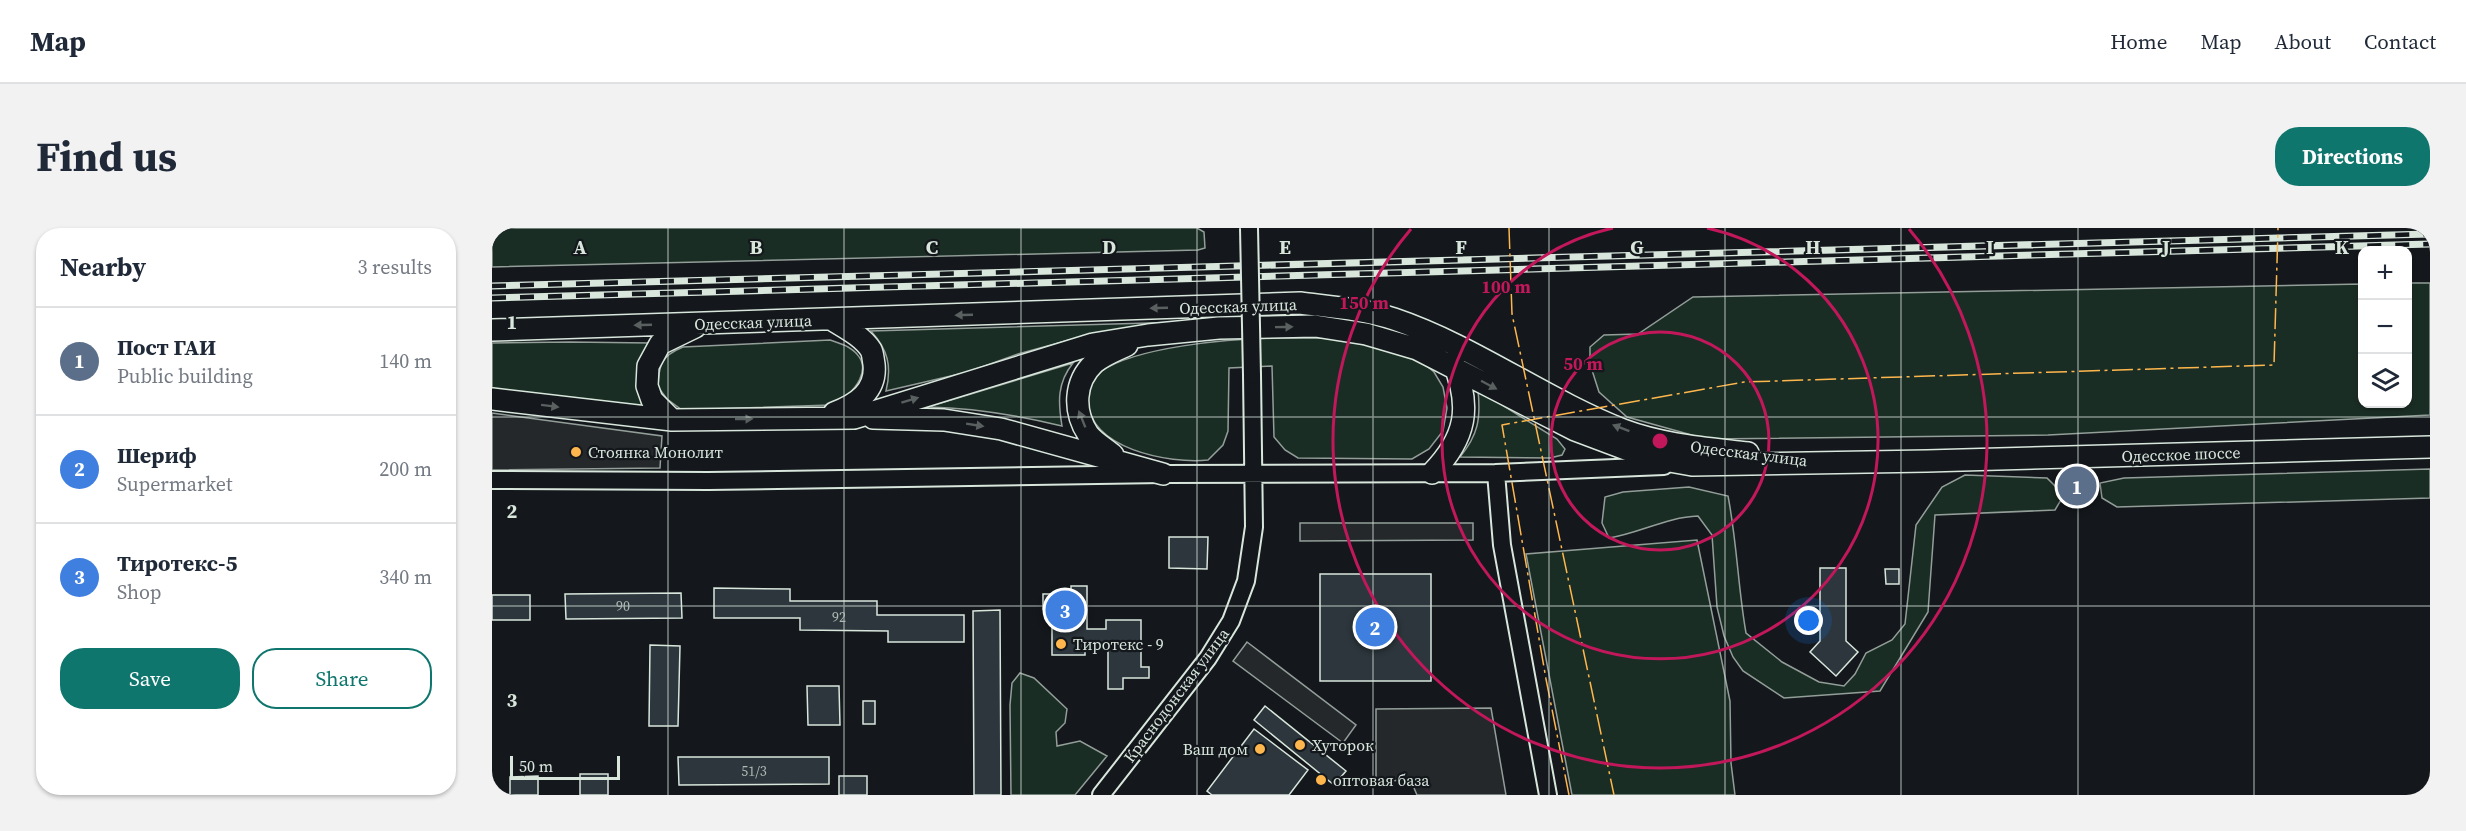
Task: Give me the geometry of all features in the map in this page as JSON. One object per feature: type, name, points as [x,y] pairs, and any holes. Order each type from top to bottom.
[{"type":"main road","name":"Одесская улица","points":[[492,330],[1300,303],[1363,311],[1394,319],[1444,340],[1576,410],[1626,431],[1677,445],[1823,462]]},
{"type":"main road","points":[[823,418],[855,404],[867,393],[875,374],[872,352],[855,333],[831,319]]},
{"type":"main road","points":[[672,420],[652,400],[647,386],[648,366],[660,344],[700,324]]},
{"type":"main road","name":"Одесская улица","points":[[492,399],[672,420],[854,417],[1093,344],[1148,335],[1219,328],[1315,326],[1366,334],[1417,349],[1575,430],[1647,458],[1692,465],[1823,462]]},
{"type":"main road","points":[[1121,461],[1089,435],[1078,412],[1077,392],[1084,375],[1096,361],[1148,335]]},
{"type":"main road","points":[[1432,473],[1454,446],[1463,420],[1462,386],[1444,340]]},
{"type":"main road","points":[[854,417],[944,420],[990,427],[1163,474]]},
{"type":"main road","name":"Одесское шоссе","points":[[1823,462],[2430,447]]},
{"type":"street","name":"Краснодонская улица","points":[[1101,795],[1208,658],[1231,621],[1246,581],[1254,527],[1249,228]]},
{"type":"street","name":"Одесская улица","points":[[492,480],[1496,473],[1692,465]]},
{"type":"street","points":[[1496,473],[1502,545],[1548,795]]},
{"type":"green space","points":[[492,228],[1197,228],[1204,232],[1205,248],[1198,250],[492,267]]},
{"type":"green space","points":[[2412,283],[2430,283],[2430,415],[2048,435],[1706,439],[1627,417],[1599,392],[1590,364],[1590,347],[1604,335],[1638,334],[1693,297],[2358,284],[2358,408],[2412,408]]},
{"type":"green space","points":[[1184,322],[1095,333],[1018,354],[968,372],[886,391],[889,374],[887,359],[871,331]]},
{"type":"green space","points":[[1271,338],[1331,338],[1417,358],[1434,372],[1443,387],[1447,408],[1443,431],[1429,449],[1412,459],[1298,458],[1285,450],[1274,437],[1272,366],[1229,368],[1228,431],[1223,445],[1208,460],[1173,459],[1133,450],[1115,441],[1101,430],[1091,415],[1088,398],[1092,383],[1099,373],[1117,363],[1159,350],[1183,346]]},
{"type":"green space","points":[[830,340],[846,346],[857,354],[862,362],[860,379],[855,387],[840,401],[831,405],[682,410],[667,399],[658,387],[659,372],[663,362],[670,354],[683,347]]},
{"type":"green space","points":[[492,343],[650,343],[646,410],[492,390]]},
{"type":"green space","points":[[1073,363],[1061,385],[1062,426],[995,413],[928,407]]},
{"type":"green space","points":[[1478,390],[1557,439],[1565,449],[1562,455],[1550,458],[1460,457],[1471,441],[1477,426]]},
{"type":"green space","points":[[2430,469],[2430,498],[2117,507],[2102,498],[2100,483],[2124,478]]},
{"type":"green space","points":[[1965,475],[2047,478],[2058,489],[2061,500],[2055,510],[1935,515],[1928,612],[1880,691],[1784,698],[1743,671],[1733,657],[1724,636],[1717,607],[1712,535],[1698,516],[1675,519],[1609,538],[1602,523],[1605,497],[1623,492],[1689,487],[1728,496],[1746,633],[1782,662],[1819,682],[1844,686],[1855,674],[1866,653],[1892,640],[1905,624],[1916,525],[1942,487]]},
{"type":"green space","points":[[1697,540],[1730,701],[1731,763],[1735,795],[1572,795],[1526,554]]},
{"type":"green space","points":[[1020,673],[1034,678],[1067,709],[1065,723],[1056,732],[1057,746],[1080,741],[1107,756],[1075,795],[1011,795],[1010,705],[1012,683]]},
{"type":"shaded area","name":"Стоянка Монолит","points":[[492,413],[662,436],[660,468],[492,470]]},
{"type":"shaded area","points":[[1300,523],[1473,523],[1473,540],[1300,541]]},
{"type":"shaded area","points":[[1247,642],[1356,725],[1343,743],[1233,661]]},
{"type":"shaded area","points":[[1491,708],[1506,795],[1417,795],[1411,781],[1376,780],[1376,709]]},
{"type":"building","points":[[2076,481],[2088,491],[2078,502],[2067,491]]},
{"type":"building","points":[[1169,537],[1208,537],[1207,569],[1169,568]]},
{"type":"building","points":[[1820,568],[1846,568],[1846,641],[1858,652],[1836,676],[1810,652],[1820,641]]},
{"type":"building","points":[[1885,569],[1899,569],[1899,584],[1886,584]]},
{"type":"building","points":[[1320,574],[1431,574],[1431,681],[1320,681]]},
{"type":"building","points":[[1071,586],[1087,586],[1087,629],[1106,629],[1106,620],[1141,620],[1141,667],[1149,667],[1149,678],[1123,678],[1123,689],[1108,689],[1108,643],[1085,643],[1085,655],[1052,655],[1052,609],[1043,609],[1043,594],[1071,594]]},
{"type":"building","points":[[714,588],[790,589],[790,601],[877,601],[877,615],[964,615],[964,642],[888,642],[888,631],[800,630],[800,618],[714,618]]},
{"type":"building","points":[[681,593],[682,618],[566,619],[565,594]]},
{"type":"building","points":[[492,595],[530,595],[530,620],[492,620]]},
{"type":"building","points":[[1000,610],[1001,795],[974,795],[973,611]]},
{"type":"building","points":[[650,645],[680,646],[678,726],[649,726]]},
{"type":"building","points":[[807,686],[839,686],[840,725],[808,725]]},
{"type":"building","points":[[863,701],[875,701],[875,724],[863,724]]},
{"type":"building","name":"Хуторок","points":[[1265,706],[1346,771],[1334,785],[1254,720]]},
{"type":"building","name":"Ваш дом","points":[[1254,729],[1308,770],[1289,795],[1212,795],[1207,791]]},
{"type":"building","points":[[678,757],[829,757],[829,784],[679,785]]},
{"type":"building","points":[[580,774],[608,774],[608,795],[580,795]]},
{"type":"building","points":[[538,776],[538,795],[510,795],[510,777]]},
{"type":"building","points":[[839,776],[867,776],[867,795],[839,795]]},
{"type":"railway","points":[[492,286],[2430,234]]},
{"type":"railway","points":[[492,298],[2430,244]]},
{"type":"power","points":[[1509,228],[1512,314],[1614,795]]},
{"type":"power","points":[[1569,795],[1546,679],[1502,425],[1744,382],[2274,365],[2278,228]]},
{"type":"place","name":"Стоянка Монолит","points":[[576,452]]},
{"type":"place","name":"Пост ГАИ","points":[[2077,486]]},
{"type":"place","name":"Тиротекс-5","points":[[1065,610]]},
{"type":"place","name":"Шериф","points":[[1375,627]]},
{"type":"place","name":"Тиротекс - 9","points":[[1061,644]]},
{"type":"place","name":"Хуторок","points":[[1300,745]]},
{"type":"place","name":"Ваш дом","points":[[1260,749]]},
{"type":"place","name":"оптовая база","points":[[1321,780]]}]
